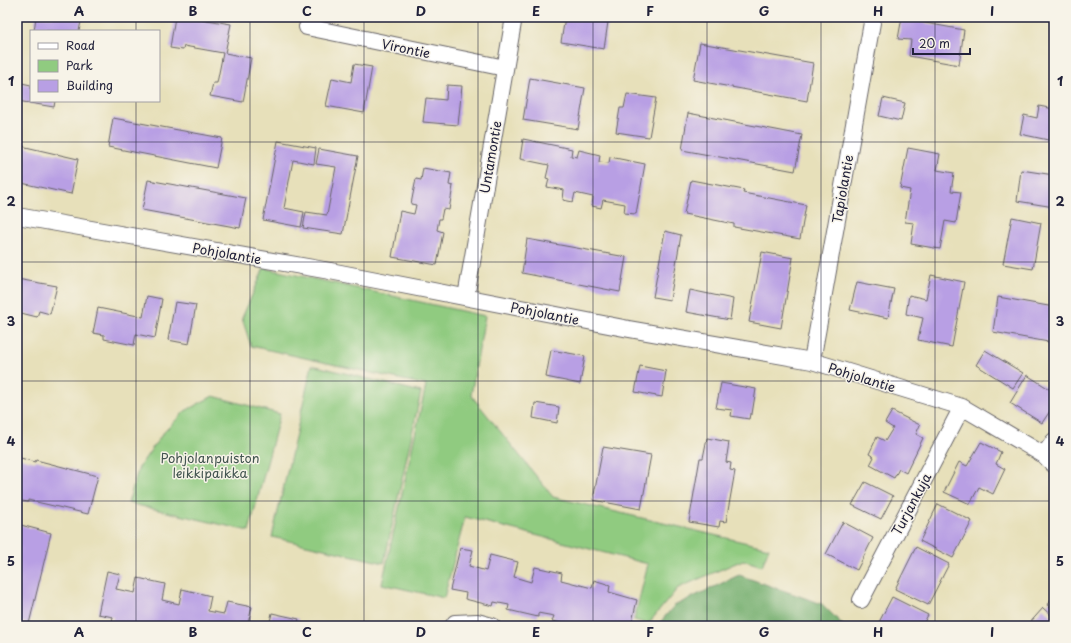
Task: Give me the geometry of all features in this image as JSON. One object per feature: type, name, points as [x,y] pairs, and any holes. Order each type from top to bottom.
[{"type":"street","name":"Untamontie","points":[[466,297],[514,17]]},
{"type":"street","name":"Tapiolantie","points":[[812,361],[873,17]]},
{"type":"street","name":"Virontie","points":[[307,27],[505,68]]},
{"type":"street","name":"Pohjolantie","points":[[17,216],[466,297],[636,331],[812,361],[962,407],[1049,460]]},
{"type":"street","name":"Turjankuja","points":[[861,600],[962,407]]},
{"type":"street","points":[[1049,460],[1054,441]]},
{"type":"street","points":[[454,625],[477,622],[492,626]]},
{"type":"green space","points":[[264,268],[485,316],[471,395],[553,497],[769,548],[762,566],[743,560],[678,588],[648,624],[634,620],[648,564],[465,517],[444,598],[382,584],[426,385],[251,346],[242,318]]},
{"type":"green space","points":[[312,365],[421,392],[384,563],[272,537]]},
{"type":"green space","name":"Pohjolanpuiston leikkipaikka","points":[[213,396],[280,414],[249,531],[128,503],[139,467],[163,433],[185,411]]},
{"type":"green space","points":[[739,575],[822,604],[844,626],[657,626],[674,606]]},
{"type":"building","points":[[36,17],[82,17],[79,30],[34,30]]},
{"type":"building","points":[[175,17],[189,17],[231,24],[225,53],[251,58],[243,102],[210,96],[213,83],[217,83],[223,53],[184,46],[183,50],[170,48]]},
{"type":"building","points":[[565,17],[608,22],[604,49],[561,42]]},
{"type":"building","points":[[724,17],[743,17],[743,21]]},
{"type":"building","points":[[902,17],[920,18],[920,22],[964,30],[959,65],[909,56],[911,40],[898,39]]},
{"type":"building","points":[[700,43],[813,63],[807,101],[693,80]]},
{"type":"building","points":[[354,64],[372,67],[364,113],[326,106],[332,78],[351,82]]},
{"type":"building","points":[[530,78],[585,88],[578,129],[523,120]]},
{"type":"building","points":[[17,82],[30,85],[30,102],[55,102],[54,107],[17,101]]},
{"type":"building","points":[[447,85],[462,86],[458,125],[423,122],[426,98],[446,100]]},
{"type":"building","points":[[627,94],[656,98],[649,137],[616,132],[620,108],[624,108]]},
{"type":"building","points":[[883,98],[905,103],[901,121],[879,116]]},
{"type":"building","points":[[1039,106],[1054,109],[1053,141],[1020,134],[1024,115],[1037,118]]},
{"type":"building","points":[[688,113],[802,135],[795,171],[682,150]]},
{"type":"building","points":[[113,118],[222,138],[216,168],[108,147]]},
{"type":"building","points":[[523,139],[572,149],[571,156],[577,157],[579,150],[600,155],[599,162],[609,163],[610,157],[645,164],[636,214],[624,213],[625,204],[603,200],[601,208],[592,206],[593,197],[575,193],[573,202],[563,200],[564,190],[547,187],[549,179],[546,178],[549,165],[520,159]]},
{"type":"building","points":[[278,141],[316,148],[314,164],[293,160],[284,208],[304,212],[301,227],[263,220]]},
{"type":"building","points":[[17,145],[78,159],[71,194],[17,182]]},
{"type":"building","points":[[908,148],[940,154],[937,170],[954,173],[951,191],[961,192],[956,223],[945,221],[940,249],[911,244],[914,223],[905,222],[910,190],[900,188]]},
{"type":"building","points":[[319,149],[358,156],[343,234],[303,228],[306,212],[327,215],[336,167],[316,164]]},
{"type":"building","points":[[423,168],[451,173],[449,185],[453,186],[449,210],[443,209],[441,219],[439,219],[437,230],[443,232],[437,265],[392,257],[400,211],[414,214],[416,205],[411,204],[416,179],[421,180]]},
{"type":"building","points":[[1021,170],[1054,175],[1054,207],[1017,201]]},
{"type":"building","points":[[148,180],[246,198],[240,228],[142,210]]},
{"type":"building","points":[[691,180],[744,190],[743,193],[806,205],[800,239],[734,227],[734,224],[684,214]]},
{"type":"building","points":[[1012,217],[1041,223],[1033,269],[1003,264]]},
{"type":"building","points":[[665,231],[681,235],[670,300],[653,297]]},
{"type":"building","points":[[527,239],[626,257],[620,292],[522,273]]},
{"type":"building","points":[[762,252],[793,258],[781,328],[749,322]]},
{"type":"building","points":[[931,275],[964,282],[952,347],[918,340],[923,318],[906,314],[909,295],[926,299]]},
{"type":"building","points":[[17,279],[57,286],[50,314],[39,311],[37,317],[17,312]]},
{"type":"building","points":[[857,282],[894,289],[888,318],[850,310]]},
{"type":"building","points":[[690,290],[733,299],[730,320],[686,312]]},
{"type":"building","points":[[147,296],[162,299],[155,338],[136,334],[134,345],[104,339],[104,335],[93,333],[98,308],[143,317]]},
{"type":"building","points":[[998,297],[1054,307],[1054,343],[993,332]]},
{"type":"building","points":[[175,302],[196,305],[189,344],[168,340]]},
{"type":"building","points":[[551,350],[585,356],[580,384],[546,377]]},
{"type":"building","points":[[985,350],[1023,373],[1013,388],[976,365]]},
{"type":"building","points":[[640,366],[666,371],[662,397],[635,392]]},
{"type":"building","points":[[1027,375],[1054,392],[1054,405],[1042,423],[1010,403]]},
{"type":"building","points":[[721,383],[756,389],[752,414],[750,414],[749,419],[731,416],[732,410],[716,408]]},
{"type":"building","points":[[535,403],[559,407],[557,423],[533,418]]},
{"type":"building","points":[[892,411],[920,425],[916,434],[923,438],[906,473],[899,469],[894,478],[870,465],[874,457],[869,454],[877,437],[885,441],[893,428],[885,423]]},
{"type":"building","points":[[707,438],[729,442],[726,462],[731,463],[730,470],[735,471],[726,522],[720,521],[719,527],[689,522],[700,458],[703,458]]},
{"type":"building","points":[[981,442],[1001,452],[996,464],[1005,469],[993,494],[979,487],[970,504],[944,492],[959,462],[967,466]]},
{"type":"building","points":[[603,447],[651,455],[641,509],[593,500]]},
{"type":"building","points":[[17,457],[35,462],[36,460],[98,476],[88,514],[28,500],[28,502],[17,500]]},
{"type":"building","points":[[865,482],[893,496],[881,519],[852,505]]},
{"type":"building","points":[[938,504],[972,521],[953,558],[920,541]]},
{"type":"building","points":[[843,522],[873,538],[857,570],[826,554]]},
{"type":"building","points":[[17,524],[51,533],[29,624],[17,621]]},
{"type":"building","points":[[916,547],[949,564],[928,605],[895,589]]},
{"type":"building","points":[[460,548],[473,550],[469,566],[486,571],[490,555],[518,562],[514,577],[531,582],[535,567],[562,573],[561,580],[592,588],[594,580],[610,585],[609,592],[637,600],[631,626],[574,626],[552,621],[554,616],[538,613],[538,617],[508,610],[509,605],[494,602],[493,606],[465,599],[466,593],[450,590]]},
{"type":"building","points":[[107,571],[120,574],[116,589],[135,593],[138,578],[165,584],[162,600],[179,604],[182,589],[211,596],[208,611],[224,614],[227,602],[252,607],[248,623],[260,626],[152,626],[142,624],[142,626],[130,626],[112,622],[113,617],[98,614]]},
{"type":"building","points":[[892,597],[928,615],[922,626],[877,626]]},
{"type":"building","points":[[1054,597],[1054,611],[1047,605]]},
{"type":"building","points":[[1043,608],[1054,618],[1054,626],[1027,626]]},
{"type":"building","points":[[272,613],[299,619],[297,626],[269,626]]},
{"type":"building","points":[[312,623],[324,625],[324,626],[311,626]]}]
